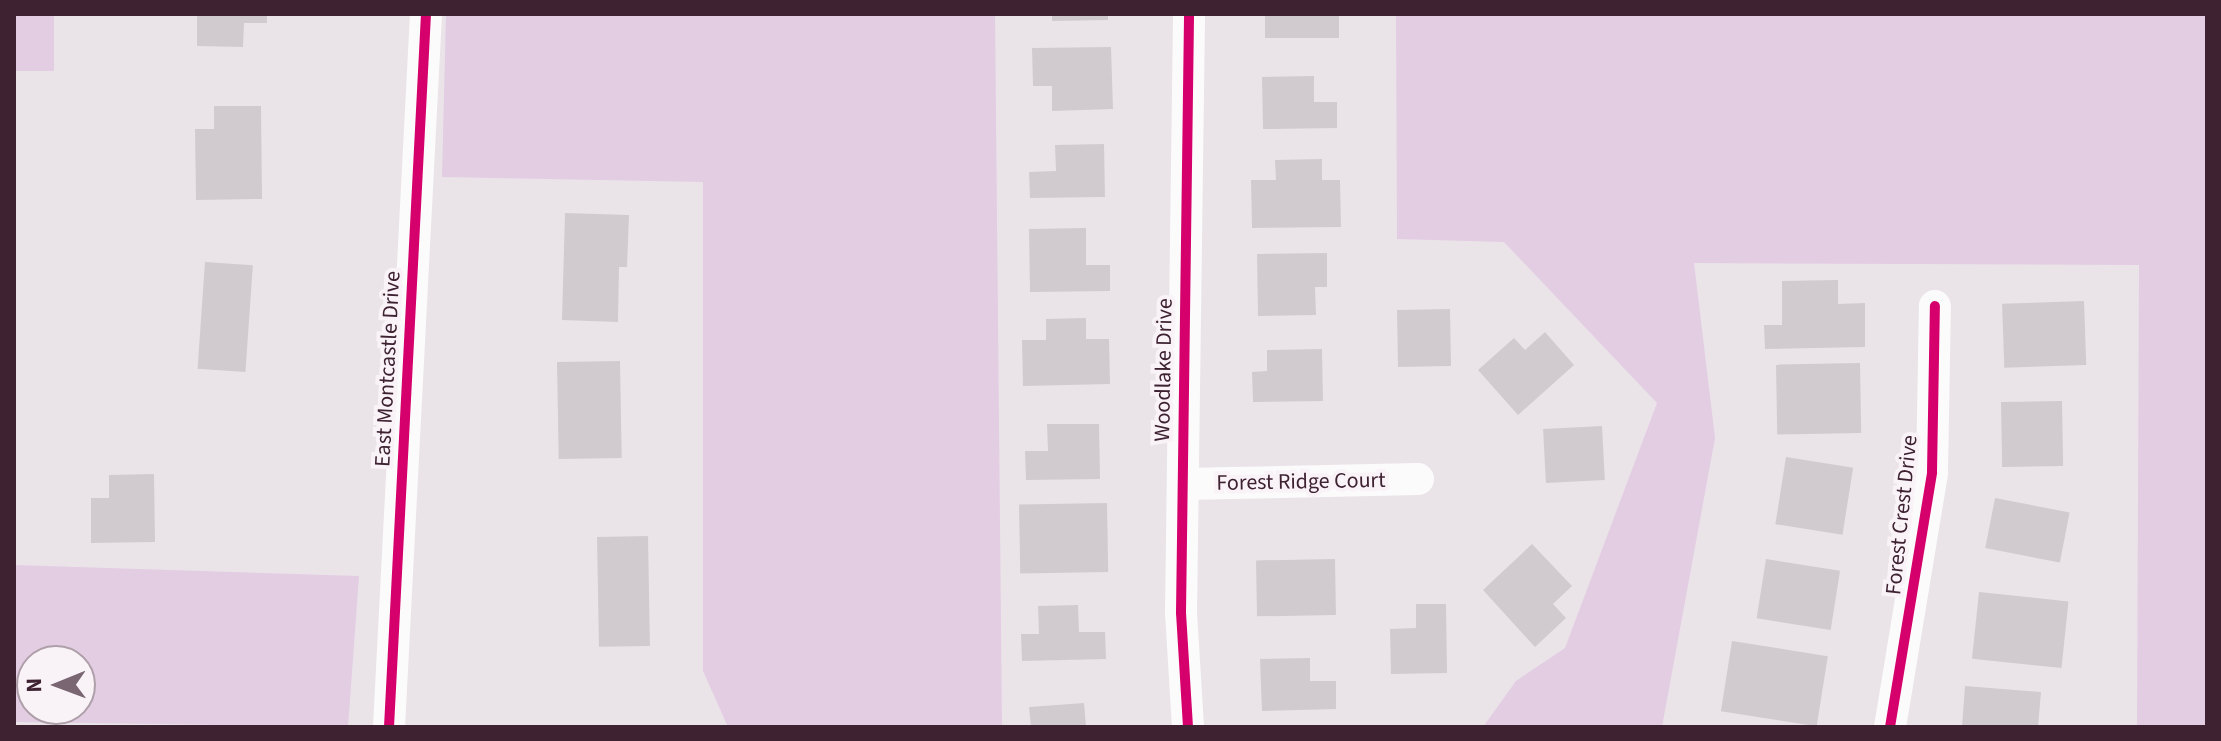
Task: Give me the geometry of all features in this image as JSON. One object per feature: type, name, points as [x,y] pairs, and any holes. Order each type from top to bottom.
[{"type":"street","name":"East Montcastle Drive","points":[[389,727],[426,14]]},
{"type":"street","name":"Woodlake Drive","points":[[1188,727],[1181,613],[1189,14]]},
{"type":"street","name":"Forest Crest Drive","points":[[1890,727],[1932,472],[1935,306]]},
{"type":"street","name":"Forest Ridge Court","points":[[1183,484],[1418,479]]},
{"type":"shaded area","points":[[14,14],[54,14],[54,71],[14,71]]},
{"type":"shaded area","points":[[446,14],[995,14],[1002,727],[728,727],[703,671],[703,182],[442,177]]},
{"type":"shaded area","points":[[1396,14],[2207,14],[2207,727],[2137,727],[2139,265],[1694,263],[1715,438],[1662,727],[1483,727],[1516,681],[1565,648],[1657,403],[1504,242],[1397,239]]},
{"type":"shaded area","points":[[14,565],[359,576],[348,727],[96,723],[96,645],[16,645],[16,722]]},
{"type":"building","points":[[197,14],[267,14],[267,23],[244,23],[243,47],[197,46]]},
{"type":"building","points":[[1052,14],[1108,14],[1108,20],[1052,21]]},
{"type":"building","points":[[1265,14],[1339,14],[1339,38],[1265,38]]},
{"type":"building","points":[[1111,47],[1113,109],[1052,111],[1052,86],[1033,86],[1032,48]]},
{"type":"building","points":[[1314,76],[1314,102],[1337,102],[1337,128],[1263,129],[1262,77]]},
{"type":"building","points":[[214,106],[261,106],[262,199],[196,200],[195,129],[214,129]]},
{"type":"building","points":[[1104,144],[1105,197],[1030,198],[1029,172],[1056,171],[1055,145]]},
{"type":"building","points":[[1322,159],[1322,180],[1340,180],[1341,227],[1252,228],[1251,180],[1276,180],[1275,160]]},
{"type":"building","points":[[565,213],[629,215],[627,267],[619,267],[618,322],[562,320]]},
{"type":"building","points":[[1086,228],[1086,265],[1110,265],[1110,291],[1030,292],[1029,229]]},
{"type":"building","points":[[1327,253],[1327,287],[1315,287],[1316,315],[1258,316],[1257,254]]},
{"type":"building","points":[[205,262],[253,265],[245,372],[198,369]]},
{"type":"building","points":[[1838,280],[1838,304],[1865,303],[1865,347],[1765,349],[1764,325],[1782,325],[1782,281]]},
{"type":"building","points":[[2084,301],[2086,365],[2004,368],[2002,304]]},
{"type":"building","points":[[1450,309],[1451,366],[1398,367],[1397,310]]},
{"type":"building","points":[[1086,318],[1086,339],[1109,339],[1110,384],[1023,386],[1022,340],[1046,340],[1046,319]]},
{"type":"building","points":[[1545,332],[1574,365],[1518,415],[1478,370],[1514,338],[1525,350]]},
{"type":"building","points":[[1322,349],[1323,401],[1253,402],[1252,372],[1267,371],[1267,350]]},
{"type":"building","points":[[620,361],[622,458],[559,459],[557,362]]},
{"type":"building","points":[[1860,363],[1861,433],[1777,434],[1776,364]]},
{"type":"building","points":[[2062,401],[2063,466],[2002,467],[2001,402]]},
{"type":"building","points":[[1047,424],[1099,424],[1100,479],[1026,480],[1025,451],[1048,451]]},
{"type":"building","points":[[1602,426],[1605,480],[1546,483],[1543,429]]},
{"type":"building","points":[[1786,457],[1853,468],[1843,535],[1775,524]]},
{"type":"building","points":[[154,474],[155,542],[91,543],[91,498],[109,498],[109,475]]},
{"type":"building","points":[[1995,498],[2070,513],[2060,563],[1985,548]]},
{"type":"building","points":[[1107,503],[1108,572],[1020,574],[1019,505]]},
{"type":"building","points":[[648,536],[650,646],[599,647],[597,537]]},
{"type":"building","points":[[1532,544],[1572,586],[1553,604],[1566,618],[1535,647],[1483,590]]},
{"type":"building","points":[[1335,559],[1336,615],[1257,616],[1256,560]]},
{"type":"building","points":[[1766,559],[1840,571],[1831,630],[1757,618]]},
{"type":"building","points":[[1979,592],[2069,601],[2062,668],[1972,659]]},
{"type":"building","points":[[1416,604],[1446,604],[1447,673],[1391,674],[1390,629],[1416,628]]},
{"type":"building","points":[[1078,605],[1079,632],[1105,632],[1106,659],[1022,661],[1021,634],[1039,634],[1038,606]]},
{"type":"building","points":[[1732,641],[1828,656],[1817,726],[1721,711]]},
{"type":"building","points":[[1310,658],[1310,681],[1336,681],[1336,709],[1262,711],[1260,659]]},
{"type":"building","points":[[1965,686],[2041,692],[2038,727],[1962,727]]},
{"type":"building","points":[[1084,703],[1086,727],[1031,727],[1029,707]]},
{"type":"cycle path","points":[[389,727],[426,14]]},
{"type":"cycle path","points":[[1188,727],[1181,613],[1189,14]]},
{"type":"cycle path","points":[[1890,727],[1932,472],[1935,306]]}]
